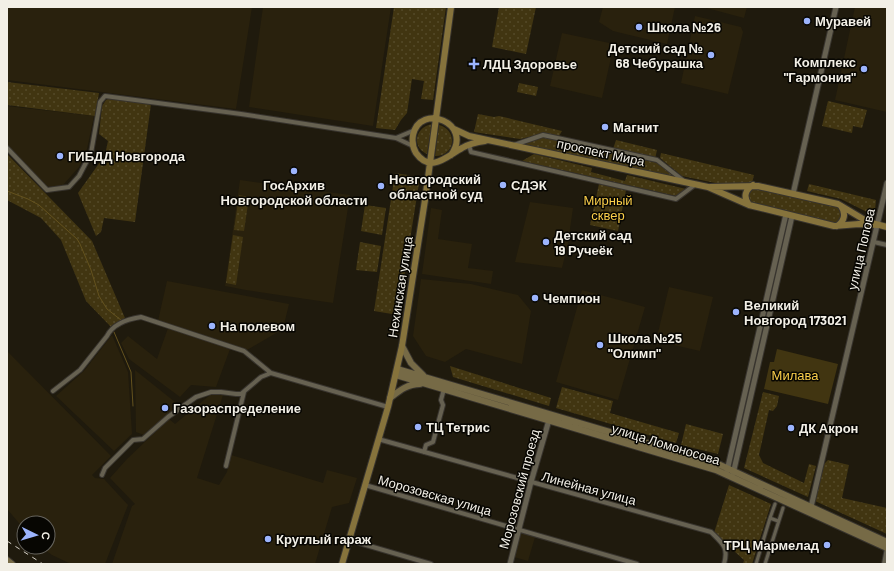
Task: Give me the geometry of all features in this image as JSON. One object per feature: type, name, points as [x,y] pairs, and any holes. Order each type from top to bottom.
[{"type":"main road","name":"Нехинская улица","points":[[342,564],[388,407],[402,346],[452,7]]},
{"type":"main road","name":"проспект Мира","points":[[436,118],[446,122],[454,129],[469,136],[696,184],[708,187],[749,205],[789,215],[837,226],[863,224],[887,227]]},
{"type":"main road","points":[[430,162],[420,157],[413,146],[413,135],[415,130],[424,121],[436,118]]},
{"type":"main road","points":[[451,155],[456,142],[454,129]]},
{"type":"main road","name":"проспект Мира","points":[[430,162],[439,162],[469,145],[489,140]]},
{"type":"main road","name":"проспект Мира","points":[[708,187],[753,185],[841,206],[860,218],[878,225]]},
{"type":"main road","points":[[749,205],[746,199],[746,194],[749,188],[753,185]]},
{"type":"main road","points":[[837,226],[844,218],[844,210],[841,206]]},
{"type":"main road","name":"улица Ломоносова","points":[[402,346],[406,355],[416,369],[429,381],[444,389],[489,399],[549,420],[657,449]]},
{"type":"main road","name":"улица Ломоносова","points":[[396,372],[657,449],[730,473],[811,507],[887,542]]},
{"type":"main road","name":"улица Ломоносова","points":[[390,398],[401,389],[429,381]]},
{"type":"main road","name":"улица Ломоносова","points":[[730,473],[887,548]]},
{"type":"main road","points":[[7,560],[12,564]]},
{"type":"street","points":[[793,194],[836,7]]},
{"type":"street","points":[[7,148],[47,190],[70,187],[79,176],[91,153],[100,102],[105,96],[241,114],[396,138],[413,146]]},
{"type":"street","points":[[396,138],[415,130]]},
{"type":"street","points":[[514,145],[543,136],[562,139],[657,160],[685,182]]},
{"type":"street","points":[[469,145],[471,152],[676,199],[696,184]]},
{"type":"street","name":"улица Попова","points":[[811,507],[887,183]]},
{"type":"street","points":[[730,473],[778,249],[789,215]]},
{"type":"street","points":[[730,473],[784,250],[789,215]]},
{"type":"street","points":[[874,242],[887,245]]},
{"type":"street","points":[[778,249],[784,250]]},
{"type":"street","points":[[53,392],[80,370],[110,330],[129,319],[141,317],[244,351],[271,373],[388,407]]},
{"type":"street","points":[[102,475],[105,468],[133,440],[143,439],[168,417],[196,397],[211,392],[236,394],[244,392],[257,380],[271,373]]},
{"type":"street","points":[[424,452],[426,445],[433,442],[443,405],[441,400],[444,389]]},
{"type":"street","points":[[226,466],[244,392]]},
{"type":"street","name":"Морозовский проезд","points":[[510,564],[549,420]]},
{"type":"street","name":"Линейная улица","points":[[378,439],[711,532],[725,547],[726,555],[724,564]]},
{"type":"street","name":"Морозовская улица","points":[[365,485],[637,564]]},
{"type":"street","points":[[756,564],[775,504]]},
{"type":"street","points":[[765,564],[783,508]]},
{"type":"street","points":[[770,518],[778,521]]},
{"type":"street","points":[[350,540],[431,564]]},
{"type":"street","points":[[884,564],[887,548]]},
{"type":"shaded area","points":[[7,7],[252,7],[236,109],[7,80]]},
{"type":"shaded area","points":[[263,7],[391,7],[373,126],[249,107]]},
{"type":"shaded area","name":"Школа №26","points":[[603,7],[675,7],[667,44],[613,31],[599,22]]},
{"type":"shaded area","points":[[703,7],[747,7],[744,18]]},
{"type":"shaded area","name":"Комплекс \"Гармония\"","points":[[855,7],[887,7],[887,112],[835,100]]},
{"type":"shaded area","points":[[695,16],[741,27],[743,32],[728,94],[681,83]]},
{"type":"shaded area","points":[[562,33],[614,44],[602,98],[550,86]]},
{"type":"shaded area","points":[[7,106],[94,116],[87,149],[79,167],[63,185],[46,187],[7,145]]},
{"type":"shaded area","points":[[240,180],[350,195],[333,303],[225,286]]},
{"type":"shaded area","points":[[530,202],[573,208],[568,243],[562,268],[515,262]]},
{"type":"shaded area","points":[[431,208],[442,210],[438,239],[472,244],[468,268],[493,271],[491,284],[422,274]]},
{"type":"shaded area","points":[[421,279],[471,284],[518,295],[531,311],[522,364],[466,349],[445,362],[426,356],[413,336]]},
{"type":"shaded area","points":[[167,281],[289,304],[283,329],[247,350],[158,321]]},
{"type":"shaded area","points":[[669,287],[713,297],[700,351],[656,341]]},
{"type":"shaded area","name":"Школа №25 \"Олимп\"","points":[[582,290],[645,307],[618,400],[556,382]]},
{"type":"shaded area","points":[[168,328],[230,349],[216,387],[191,385],[180,397],[129,359],[121,343],[128,336],[157,359]]},
{"type":"shaded area","points":[[112,335],[128,372],[132,434],[114,451],[56,396],[84,371]]},
{"type":"shaded area","points":[[7,351],[111,456],[92,475],[95,478],[104,479],[128,505],[105,564],[71,564],[52,555],[56,555],[56,515],[16,515],[16,520],[7,509]]},
{"type":"shaded area","points":[[135,370],[180,406],[144,435],[136,432]]},
{"type":"shaded area","points":[[210,395],[223,395],[197,478],[219,485],[227,472],[231,455],[323,483],[327,470],[357,478],[349,503],[332,507],[315,564],[112,564],[132,506],[135,504],[110,478],[127,459],[169,419],[175,424]]},
{"type":"shaded area","points":[[521,533],[535,537],[528,561],[514,557]]},
{"type":"green space","points":[[394,7],[446,7],[433,100],[421,99],[424,81],[412,79],[407,113],[395,130],[376,128]]},
{"type":"green space","points":[[499,7],[536,7],[526,54],[492,47]]},
{"type":"green space","points":[[7,82],[99,93],[95,116],[7,105]]},
{"type":"green space","points":[[519,83],[538,87],[536,96],[517,92]]},
{"type":"green space","points":[[110,98],[151,104],[135,222],[104,218],[101,232],[96,236],[78,193],[105,155],[108,141],[99,134],[102,106],[106,100]]},
{"type":"green space","points":[[828,101],[867,110],[862,128],[853,126],[852,133],[822,126]]},
{"type":"green space","points":[[478,114],[494,117],[499,116],[562,131],[559,136],[543,134],[520,139],[474,132]]},
{"type":"green space","points":[[432,124],[427,154],[419,147],[417,138],[422,129]]},
{"type":"green space","points":[[439,125],[449,132],[452,137],[452,142],[451,148],[447,152],[442,155],[435,156]]},
{"type":"green space","points":[[544,137],[658,163],[676,177],[523,144]]},
{"type":"green space","points":[[616,140],[657,150],[655,159],[613,149]]},
{"type":"green space","points":[[661,153],[754,175],[752,183],[725,185],[682,176],[660,158]]},
{"type":"green space","points":[[7,154],[92,241],[125,318],[112,328],[86,301],[61,240],[41,218],[7,200]]},
{"type":"green space","points":[[534,154],[592,168],[591,172],[625,181],[627,175],[686,189],[676,196],[522,161]]},
{"type":"green space","points":[[395,173],[420,177],[398,315],[374,311]]},
{"type":"green space","name":"Мирный сквер","points":[[599,184],[626,190],[618,231],[590,225]]},
{"type":"green space","points":[[809,184],[876,200],[875,210],[869,213],[841,199],[807,191]]},
{"type":"green space","points":[[753,187],[838,206],[841,214],[840,219],[834,223],[752,204],[748,200],[749,192]]},
{"type":"green space","points":[[239,195],[249,197],[244,231],[234,230]]},
{"type":"green space","points":[[365,205],[386,208],[382,235],[361,231]]},
{"type":"green space","points":[[233,235],[243,237],[236,285],[226,283]]},
{"type":"green space","points":[[360,242],[381,246],[377,272],[356,270]]},
{"type":"green space","name":"Милава","points":[[777,349],[838,364],[828,404],[764,389],[770,362],[774,362]]},
{"type":"green space","points":[[450,366],[551,398],[549,406],[453,377]]},
{"type":"green space","points":[[562,387],[613,401],[610,413],[679,433],[676,443],[556,408]]},
{"type":"green space","points":[[763,392],[779,396],[777,406],[773,411],[769,410],[759,455],[763,463],[804,483],[809,464],[816,466],[808,497],[744,468]]},
{"type":"green space","points":[[686,424],[723,434],[718,454],[681,445]]},
{"type":"green space","points":[[828,460],[849,465],[842,498],[887,508],[887,534],[815,501],[824,464]]},
{"type":"green space","points":[[729,485],[771,504],[752,564],[743,564],[744,560],[714,533]]},
{"type":"waterway","points":[[7,191],[39,205],[77,239],[91,270],[99,296],[107,309],[121,320]]},
{"type":"waterway","points":[[114,332],[131,372],[133,406]]},
{"type":"railway","points":[[7,541],[43,564]]},
{"type":"place","name":"Муравей","points":[[807,21]]},
{"type":"place","name":"Школа №26","points":[[639,27]]},
{"type":"place","name":"Детский сад № 68 Чебурашка","points":[[711,55]]},
{"type":"place","name":"ЛДЦ Здоровье","points":[[474,64]]},
{"type":"place","name":"Комплекс \"Гармония\"","points":[[864,69]]},
{"type":"place","name":"Магнит","points":[[605,127]]},
{"type":"place","name":"ГИБДД Новгорода","points":[[60,156]]},
{"type":"place","name":"ГосАрхив Новгородской области","points":[[294,171]]},
{"type":"place","name":"СДЭК","points":[[503,185]]},
{"type":"place","name":"Новгородский областной суд","points":[[381,186]]},
{"type":"place","name":"Детский сад 19 Ручеёк","points":[[546,242]]},
{"type":"place","name":"Чемпион","points":[[535,298]]},
{"type":"place","name":"Великий Новгород 173021","points":[[736,312]]},
{"type":"place","name":"На полевом","points":[[212,326]]},
{"type":"place","name":"Школа №25 \"Олимп\"","points":[[600,345]]},
{"type":"place","name":"Газораспределение","points":[[165,408]]},
{"type":"place","name":"ТЦ Тетрис","points":[[418,427]]},
{"type":"place","name":"ДК Акрон","points":[[791,428]]},
{"type":"place","name":"Круглый гараж","points":[[268,539]]},
{"type":"place","name":"ТРЦ Мармелад","points":[[827,545]]}]
